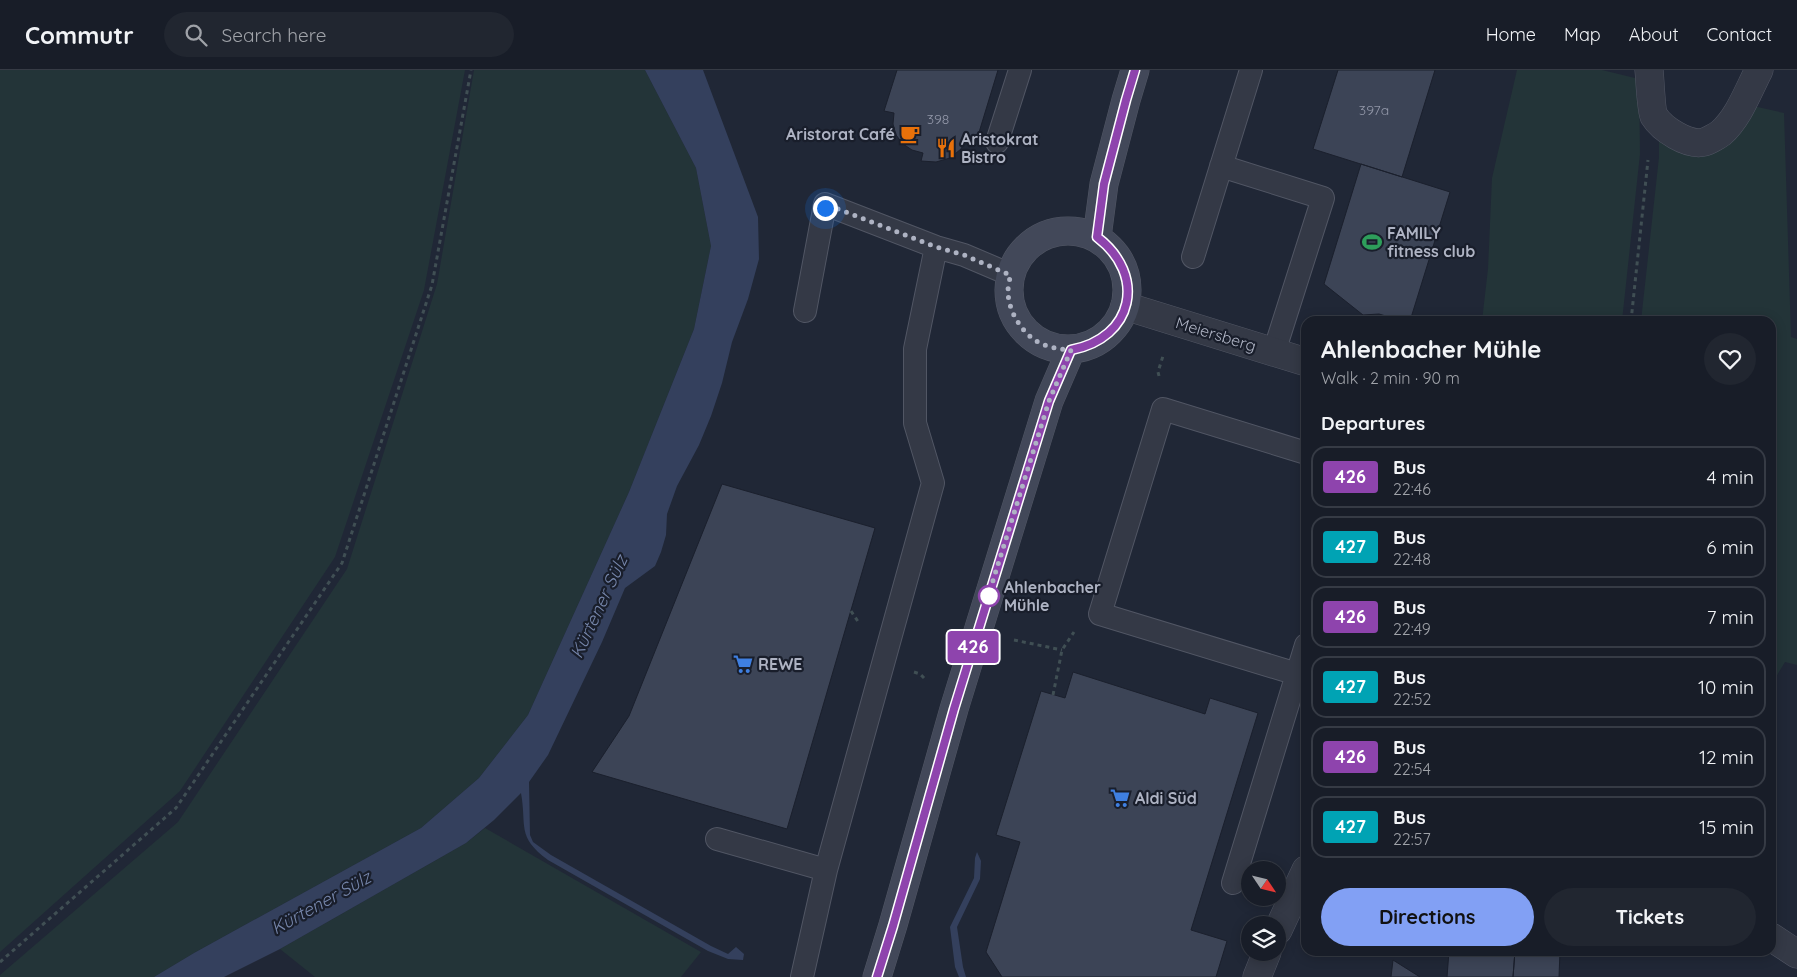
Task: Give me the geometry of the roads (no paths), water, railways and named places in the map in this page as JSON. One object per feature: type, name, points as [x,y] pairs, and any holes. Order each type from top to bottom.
[{"type":"main road","points":[[1097,237],[1104,184],[1135,70]]},
{"type":"main road","points":[[1073,231],[1097,237],[1117,256],[1125,272],[1128,289],[1120,320],[1099,341],[1086,347],[1071,350],[1055,348],[1040,343],[1022,328],[1010,306],[1008,291],[1010,275],[1017,260],[1027,246],[1040,237],[1056,232],[1073,231]]},
{"type":"main road","points":[[877,977],[954,709],[1046,410],[1071,350]]},
{"type":"street","points":[[1649,70],[1654,115],[1669,131],[1690,142],[1704,142],[1720,133],[1736,115],[1759,70]]},
{"type":"street","name":"Meiersberg","points":[[1125,306],[1301,360]]},
{"type":"street","points":[[1285,916],[1301,881]]},
{"type":"street","points":[[1776,940],[1797,954]]},
{"type":"street","points":[[1258,977],[1264,961]]},
{"type":"lane","points":[[997,142],[1020,70]]},
{"type":"lane","points":[[1193,258],[1252,70]]},
{"type":"lane","points":[[1222,166],[1323,198],[1274,352]]},
{"type":"lane","points":[[805,311],[825,204],[936,247],[964,255],[1010,275]]},
{"type":"lane","points":[[802,977],[826,870],[933,484],[915,423],[915,349],[936,247]]},
{"type":"lane","points":[[1297,674],[1100,614],[1163,409],[1301,452]]},
{"type":"lane","points":[[1233,882],[1301,661]]},
{"type":"lane","points":[[717,839],[826,870]]},
{"type":"water","name":"Kürtener Sülz","points":[[645,70],[703,70],[758,217],[759,259],[748,299],[732,342],[722,383],[711,416],[699,445],[677,486],[667,514],[666,535],[655,566],[625,588],[602,642],[548,755],[529,782],[530,835],[533,842],[551,855],[711,946],[728,954],[736,947],[744,954],[743,960],[728,959],[708,951],[548,860],[538,852],[527,837],[521,793],[494,820],[466,843],[280,949],[224,977],[154,977],[421,828],[479,778],[528,715],[629,492],[694,329],[711,246],[696,168]]},
{"type":"water","points":[[977,852],[981,861],[980,879],[957,927],[966,977],[959,977],[955,967],[950,927],[974,878]]},
{"type":"place","name":"Aristorat Café","points":[[910,134]]},
{"type":"place","name":"Aristokrat Bistro","points":[[946,148]]},
{"type":"place","name":"FAMILY fitness club","points":[[1372,242]]},
{"type":"place","name":"Ahlenbacher Mühle","points":[[989,596]]},
{"type":"place","name":"REWE","points":[[743,664]]},
{"type":"place","name":"Aldi Süd","points":[[1120,798]]}]
